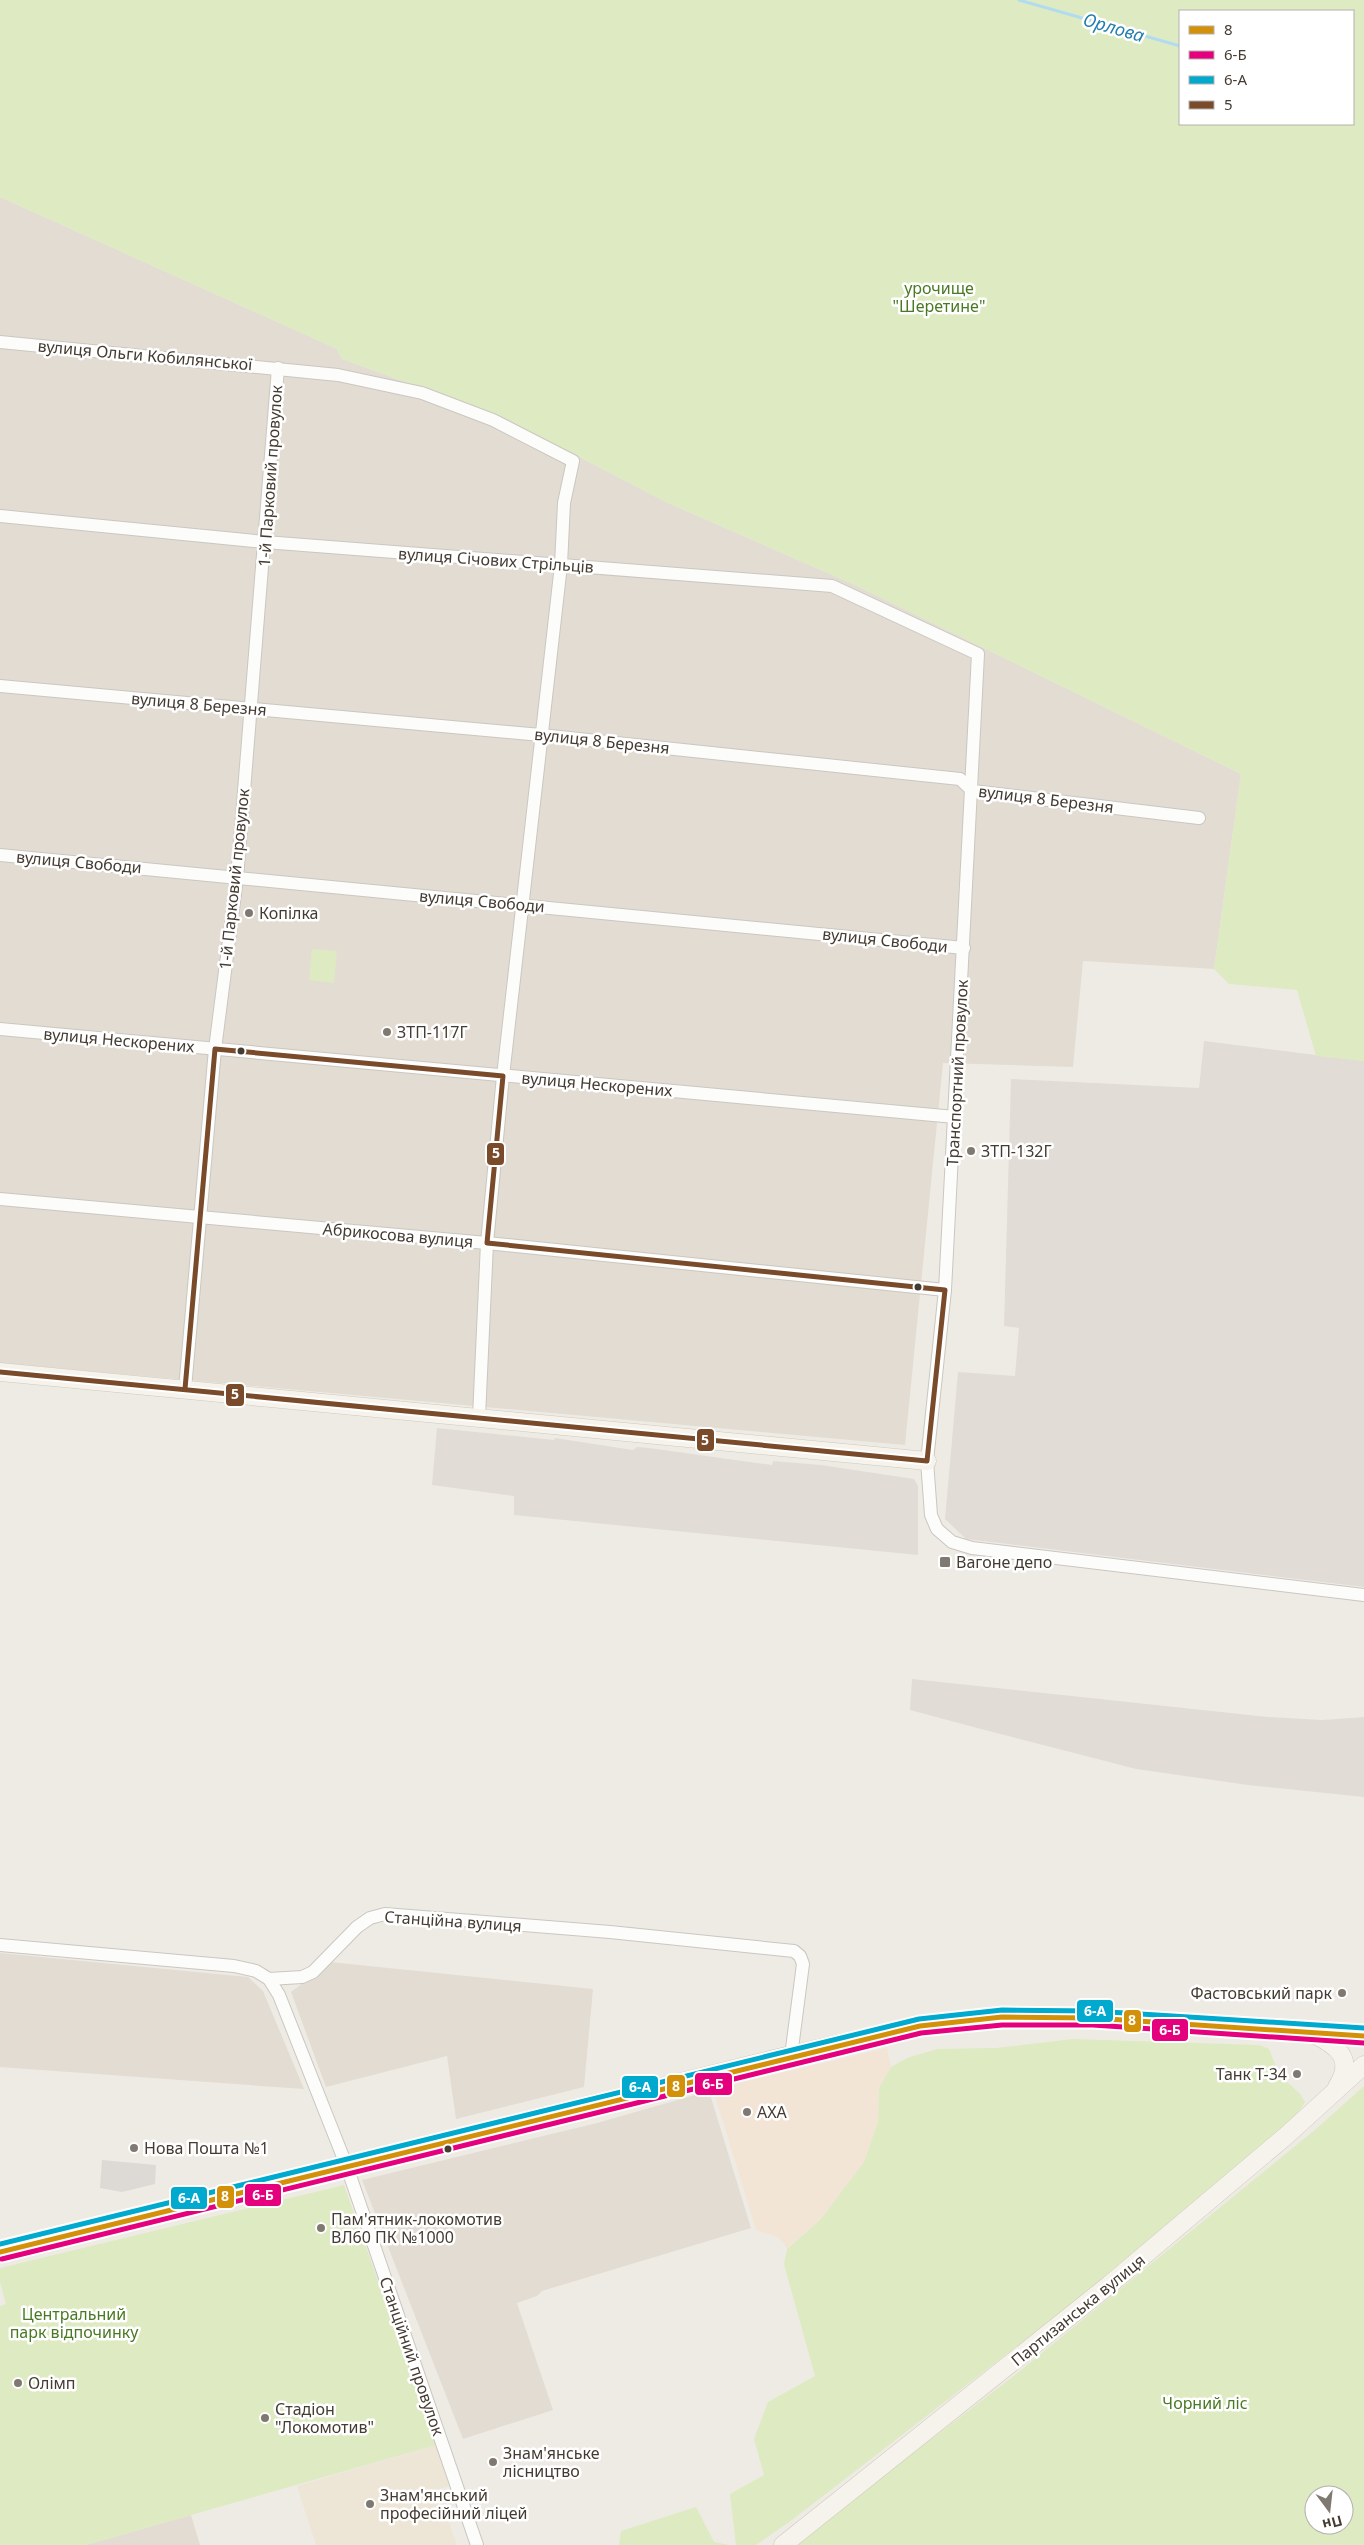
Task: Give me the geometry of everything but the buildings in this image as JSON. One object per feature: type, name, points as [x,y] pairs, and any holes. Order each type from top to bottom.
[{"type":"main road","points":[[0,2252],[791,2056],[920,2026],[1002,2017],[1093,2018],[1364,2036]]},
{"type":"street","name":"вулиця Ольги Кобилянської","points":[[0,342],[338,375],[422,393],[493,420],[573,460],[564,503],[561,565]]},
{"type":"street","name":"1-й Парковий провулок","points":[[185,1389],[215,1049],[237,878],[278,368]]},
{"type":"street","name":"вулиця Січових Стрільців","points":[[0,516],[265,542],[832,586],[978,654]]},
{"type":"street","points":[[479,1417],[487,1243],[503,1076],[561,565]]},
{"type":"street","name":"Транспортний провулок","points":[[978,654],[973,791],[945,1290],[927,1461],[931,1515],[937,1529],[952,1542],[960,1546],[1364,1595]]},
{"type":"street","name":"вулиця 8 Березня","points":[[0,686],[541,735],[960,779],[973,791],[1199,818]]},
{"type":"street","name":"вулиця Свободи","points":[[0,855],[964,948]]},
{"type":"street","name":"вулиця Нескорених","points":[[0,1029],[955,1117]]},
{"type":"street","name":"Абрикосова вулиця","points":[[0,1199],[201,1219],[487,1243],[945,1290]]},
{"type":"street","points":[[0,1372],[927,1461]]},
{"type":"street","name":"Станційна вулиця","points":[[0,1945],[234,1966],[256,1971],[269,1979],[302,1977],[313,1972],[357,1927],[370,1918],[385,1914],[610,1932],[794,1951],[800,1956],[803,1964],[791,2056]]},
{"type":"street","name":"Станційний провулок","points":[[269,1979],[279,1995],[346,2167],[476,2545]]},
{"type":"street","points":[[1310,2032],[1332,2043],[1340,2050],[1344,2060],[1342,2079],[1335,2090]]},
{"type":"street","name":"Партизанська вулиця","points":[[783,2545],[1117,2279],[1287,2136],[1364,2065]]},
{"type":"shaded area","points":[[0,197],[337,349],[342,359],[504,418],[666,502],[855,585],[1241,774],[1214,969],[1083,961],[1073,1067],[943,1063],[905,1445],[0,1363]]},
{"type":"shaded area","points":[[1204,1041],[1364,1061],[1364,1587],[966,1539],[945,1519],[958,1372],[1015,1376],[1019,1328],[1004,1326],[1011,1079],[1199,1088]]},
{"type":"shaded area","points":[[437,1428],[554,1440],[555,1438],[633,1450],[637,1447],[649,1448],[772,1465],[773,1461],[821,1465],[914,1479],[918,1486],[918,1555],[514,1515],[514,1496],[432,1485]]},
{"type":"shaded area","points":[[912,1679],[1268,1717],[1322,1720],[1364,1717],[1364,1797],[1248,1785],[1136,1769],[981,1729],[910,1710]]},
{"type":"shaded area","points":[[0,1953],[248,1977],[263,1991],[304,2089],[0,2067]]},
{"type":"shaded area","points":[[330,1962],[593,1989],[584,2087],[456,2119],[447,2056],[326,2087],[291,1992]]},
{"type":"shaded area","points":[[887,2048],[891,2067],[879,2088],[878,2122],[864,2162],[820,2220],[787,2248],[778,2237],[756,2230],[713,2089]]},
{"type":"shaded area","points":[[709,2091],[751,2228],[542,2291],[537,2296],[517,2303],[553,2410],[463,2439],[362,2180],[597,2123]]},
{"type":"shaded area","points":[[102,2160],[156,2165],[155,2184],[122,2192],[100,2188]]},
{"type":"shaded area","name":"Знам'янський професійний ліцей","points":[[436,2445],[449,2486],[433,2491],[443,2519],[447,2517],[457,2545],[316,2545],[297,2486]]},
{"type":"shaded area","points":[[191,2515],[200,2545],[86,2545]]},
{"type":"green space","name":"урочище \"Шеретине\"","points":[[0,0],[1364,0],[1364,1061],[1316,1056],[1297,990],[1229,984],[1214,969],[1241,774],[855,585],[666,502],[504,418],[342,359],[337,349],[0,197]]},
{"type":"green space","points":[[312,949],[337,951],[334,983],[309,980]]},
{"type":"green space","points":[[1073,2039],[1259,2045],[1269,2049],[1279,2074],[1300,2094],[1305,2102],[1294,2119],[1097,2284],[792,2520],[756,2545],[736,2545],[730,2494],[764,2475],[754,2439],[768,2402],[815,2376],[784,2264],[787,2249],[820,2220],[864,2162],[878,2122],[879,2088],[891,2067],[907,2058],[937,2049],[996,2048]]},
{"type":"green space","name":"Чорний ліс","points":[[1364,2086],[1364,2545],[793,2545],[1015,2375],[1316,2129]]},
{"type":"green space","name":"Центральний парк відпочинку","points":[[344,2185],[436,2445],[86,2545],[0,2545],[0,2306],[6,2304],[0,2282],[0,2268]]},
{"type":"green space","points":[[696,2507],[714,2542],[729,2545],[619,2545],[621,2531]]},
{"type":"waterway","name":"Орлова","points":[[1019,0],[1179,46]]},
{"type":"transit line","name":"5","points":[[0,1372],[927,1461],[945,1290],[487,1243],[503,1076],[215,1049],[185,1389]]},
{"type":"transit line","name":"6-А","points":[[0,2244],[919,2019],[1002,2010],[1093,2011],[1364,2028]]},
{"type":"transit line","name":"8","points":[[0,2252],[920,2026],[1002,2017],[1093,2018],[1364,2036]]},
{"type":"transit line","name":"6-Б","points":[[2,2259],[921,2033],[1002,2025],[1093,2025],[1364,2043]]},
{"type":"place","name":"Копілка","points":[[249,913]]},
{"type":"place","name":"ЗТП-117Г","points":[[387,1032]]},
{"type":"place","name":"ЗТП-132Г","points":[[971,1151]]},
{"type":"place","name":"Вагоне депо","points":[[945,1562]]},
{"type":"place","name":"Фастовський парк","points":[[1342,1993]]},
{"type":"place","name":"Танк Т-34","points":[[1297,2074]]},
{"type":"place","name":"AXA","points":[[747,2112]]},
{"type":"place","name":"Нова Пошта №1","points":[[134,2148]]},
{"type":"place","name":"Пам'ятник-локомотив ВЛ60 ПК №1000","points":[[321,2228]]},
{"type":"place","name":"Олімп","points":[[18,2383]]},
{"type":"place","name":"Стадіон \"Локомотив\"","points":[[265,2418]]},
{"type":"place","name":"Знам'янське лісництво","points":[[493,2462]]},
{"type":"place","name":"Знам'янський професійний ліцей","points":[[370,2504]]}]
